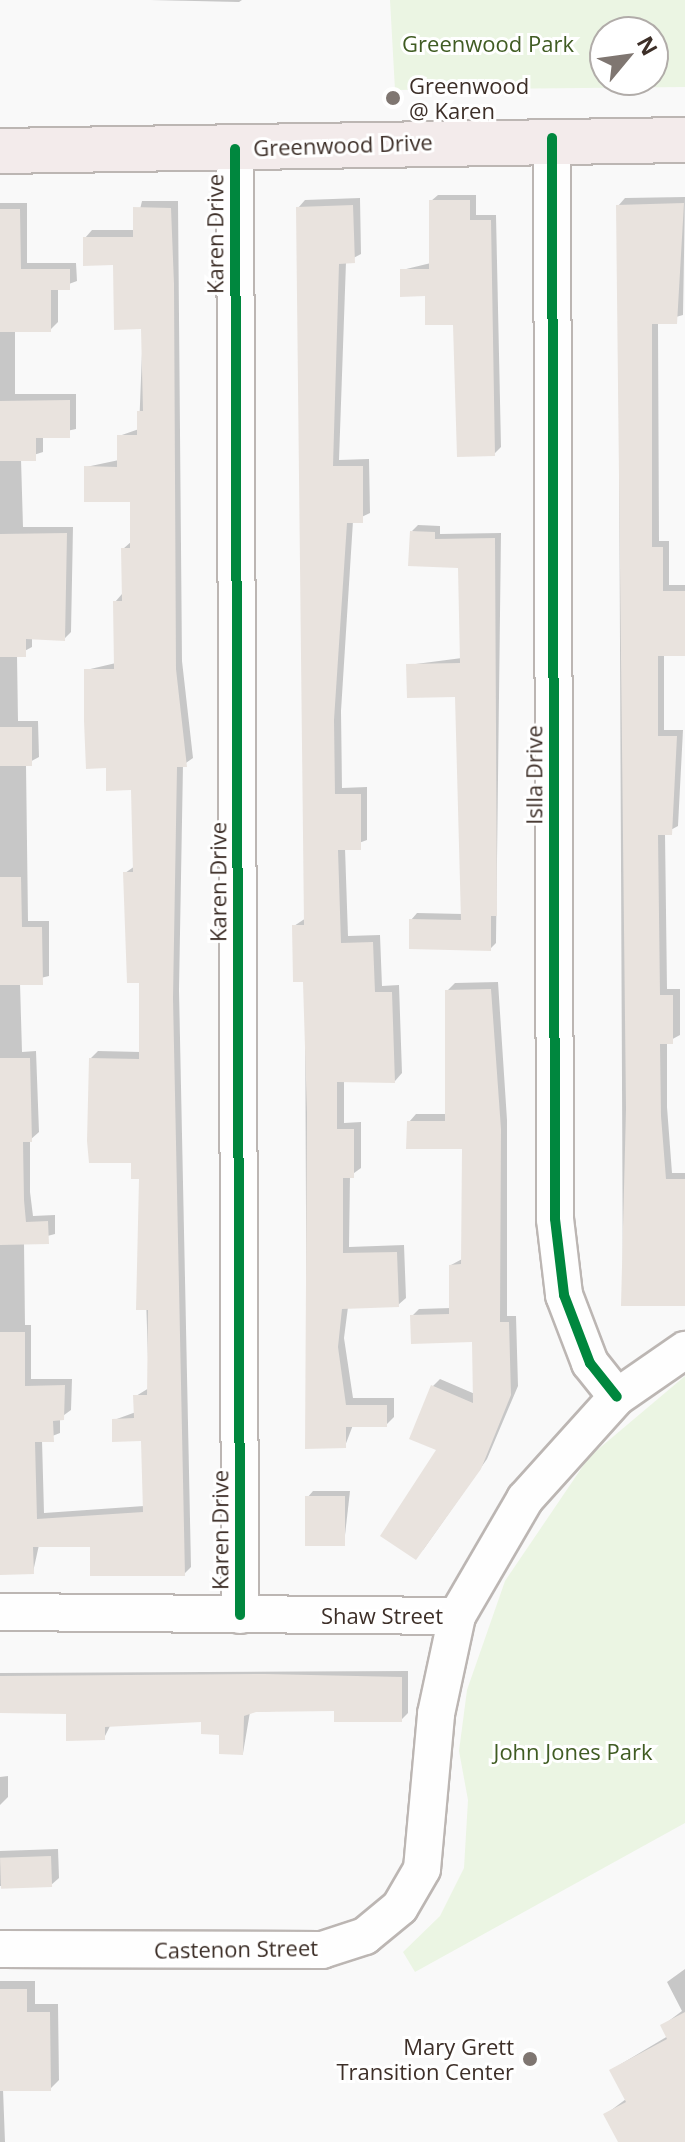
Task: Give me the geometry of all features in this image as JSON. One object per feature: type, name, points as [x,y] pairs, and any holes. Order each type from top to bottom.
[{"type":"main road","name":"Greenwood Drive","points":[[0,151],[235,149],[552,138],[685,140]]},
{"type":"street","name":"Islla Drive","points":[[552,138],[555,1219],[564,1295],[590,1363],[617,1397]]},
{"type":"street","name":"Karen Drive","points":[[235,149],[240,1615]]},
{"type":"street","name":"Shaw Street","points":[[0,1612],[457,1616],[525,1499],[617,1397],[685,1350]]},
{"type":"street","name":"Castenon Street","points":[[0,1949],[322,1950],[365,1936],[400,1907],[422,1869],[436,1714],[457,1616]]},
{"type":"green space","name":"Greenwood Park","points":[[390,0],[685,0],[685,87],[669,87],[669,16],[589,16],[589,88],[395,90]]},
{"type":"green space","name":"John Jones Park","points":[[685,1376],[685,1823],[415,1972],[403,1952],[440,1916],[464,1868],[468,1800],[459,1751],[467,1690],[505,1581],[589,1457]]},
{"type":"building","points":[[429,200],[470,200],[470,220],[491,220],[495,456],[457,457],[453,325],[425,325],[425,296],[400,297],[400,269],[429,269]]},
{"type":"building","points":[[684,203],[677,324],[652,324],[652,547],[663,547],[663,591],[685,591],[685,656],[658,656],[658,736],[677,736],[672,835],[658,835],[660,995],[673,995],[673,1044],[660,1044],[661,1116],[666,1179],[685,1179],[685,1306],[621,1306],[626,1109],[616,205]]},
{"type":"building","points":[[353,205],[355,263],[339,264],[333,466],[363,466],[363,523],[347,523],[334,720],[335,794],[361,794],[361,850],[338,850],[341,943],[373,942],[375,992],[392,992],[395,1083],[337,1082],[337,1129],[354,1129],[354,1178],[343,1178],[343,1253],[397,1252],[399,1307],[342,1309],[338,1347],[346,1405],[387,1405],[387,1427],[346,1427],[346,1448],[305,1449],[307,1113],[303,982],[293,982],[292,925],[304,925],[296,207]]},
{"type":"building","points":[[133,207],[171,208],[174,284],[176,669],[187,767],[177,767],[173,998],[185,1576],[90,1576],[90,1547],[33,1547],[34,1574],[0,1575],[0,1332],[25,1332],[25,1386],[65,1385],[64,1420],[53,1421],[54,1442],[35,1442],[37,1519],[143,1512],[141,1441],[112,1442],[112,1419],[134,1418],[133,1395],[147,1395],[148,1310],[136,1310],[139,1179],[131,1179],[131,1163],[89,1163],[87,1141],[89,1058],[139,1059],[139,983],[127,983],[123,872],[133,872],[131,790],[106,791],[106,768],[86,769],[84,721],[84,669],[114,669],[113,601],[122,601],[121,548],[130,548],[130,502],[84,502],[84,466],[117,467],[117,435],[137,435],[137,411],[143,411],[141,329],[114,330],[113,265],[83,266],[83,237],[133,237]]},
{"type":"building","points":[[0,209],[20,209],[21,269],[70,269],[70,290],[51,290],[51,332],[0,332]]},
{"type":"building","points":[[70,400],[70,438],[36,438],[36,461],[0,461],[0,401]]},
{"type":"building","points":[[410,531],[435,532],[435,539],[495,538],[497,916],[491,916],[491,951],[409,949],[409,919],[461,920],[455,697],[407,698],[406,664],[460,663],[458,568],[408,566]]},
{"type":"building","points":[[67,533],[65,641],[26,639],[26,657],[0,657],[0,534]]},
{"type":"building","points":[[0,727],[32,727],[32,766],[0,766]]},
{"type":"building","points":[[0,877],[21,877],[22,927],[42,927],[43,985],[0,985]]},
{"type":"building","points":[[491,989],[501,1129],[500,1322],[509,1322],[511,1395],[481,1469],[416,1560],[380,1536],[436,1450],[409,1439],[431,1385],[473,1403],[472,1342],[411,1344],[410,1315],[449,1314],[449,1265],[461,1264],[462,1149],[406,1149],[407,1121],[445,1121],[445,990]]},
{"type":"building","points":[[0,1058],[30,1058],[32,1142],[23,1142],[26,1222],[48,1221],[49,1244],[0,1245]]},
{"type":"building","points":[[305,1496],[345,1496],[345,1546],[305,1546]]},
{"type":"building","points":[[265,1674],[402,1677],[402,1722],[334,1722],[334,1711],[256,1712],[244,1716],[243,1755],[219,1754],[219,1735],[201,1734],[201,1722],[105,1727],[105,1740],[66,1741],[66,1714],[0,1713],[0,1676]]},
{"type":"building","points":[[51,1856],[52,1887],[1,1889],[0,1858]]},
{"type":"building","points":[[0,1989],[27,1989],[27,2012],[50,2012],[51,2091],[0,2091]]},
{"type":"building","points":[[685,2012],[685,2142],[618,2142],[603,2114],[626,2102],[609,2070],[667,2039],[660,2025]]},
{"type":"cycle path","points":[[552,138],[555,1219],[564,1295],[590,1363],[617,1397]]},
{"type":"cycle path","points":[[235,149],[240,1615]]},
{"type":"place","name":"Greenwood @ Karen","points":[[393,98]]},
{"type":"place","name":"Mary Grett Transition Center","points":[[530,2059]]}]
